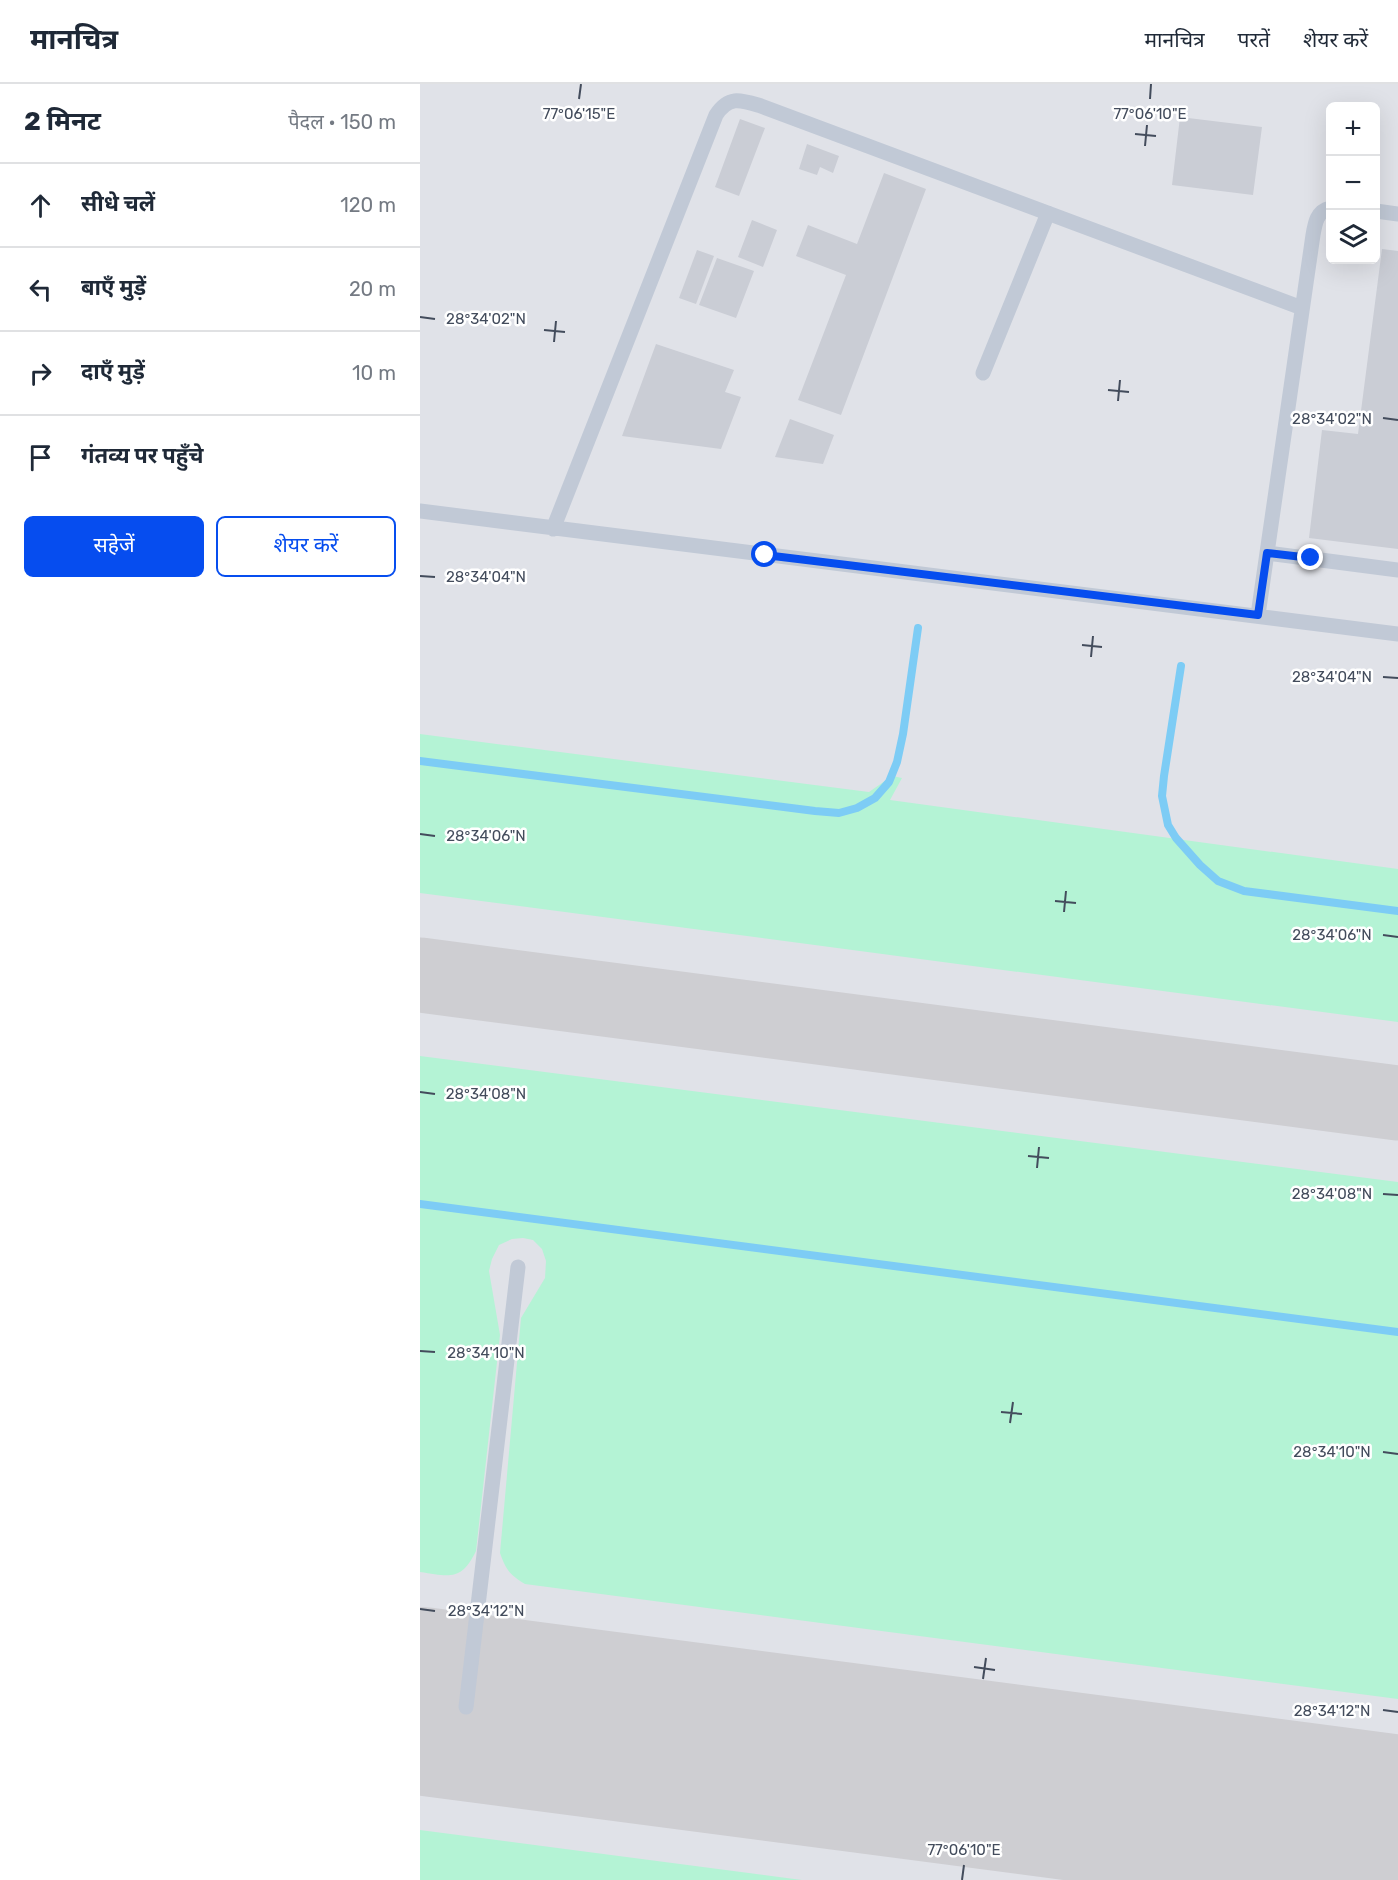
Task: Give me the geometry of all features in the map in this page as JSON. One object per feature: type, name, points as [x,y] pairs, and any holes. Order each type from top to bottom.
[{"type":"lane","points":[[553,529],[716,115],[731,101],[744,100],[761,105],[1302,308]]},
{"type":"lane","points":[[1258,615],[1316,220],[1326,209]]},
{"type":"lane","points":[[1380,212],[1398,214]]},
{"type":"lane","points":[[983,372],[1048,213]]},
{"type":"lane","points":[[420,511],[1398,634]]},
{"type":"lane","points":[[1267,553],[1398,570]]},
{"type":"lane","points":[[466,1707],[518,1267]]},
{"type":"shaded area","points":[[420,84],[1398,84],[1398,1880],[420,1880]]},
{"type":"green space","points":[[420,734],[869,792],[892,776],[902,778],[890,800],[1398,869],[1398,1022],[420,893]]},
{"type":"green space","points":[[420,1056],[1398,1182],[1398,1699],[525,1584],[509,1572],[500,1553],[521,1318],[545,1278],[546,1261],[542,1249],[533,1240],[523,1238],[512,1239],[499,1245],[489,1271],[500,1335],[476,1551],[465,1568],[453,1575],[420,1572]]},
{"type":"green space","points":[[420,1830],[802,1880],[420,1880]]},
{"type":"building","points":[[1180,117],[1262,127],[1253,195],[1172,185]]},
{"type":"building","points":[[740,119],[765,128],[739,196],[715,187]]},
{"type":"building","points":[[807,144],[839,156],[833,173],[820,167],[817,175],[799,169]]},
{"type":"building","points":[[884,173],[926,189],[841,415],[798,400],[846,275],[796,256],[808,225],[857,244]]},
{"type":"building","points":[[752,220],[777,230],[763,267],[738,257]]},
{"type":"building","points":[[1382,249],[1398,251],[1398,549],[1309,538],[1322,430],[1358,434]]},
{"type":"building","points":[[697,250],[714,256],[696,304],[679,298]]},
{"type":"building","points":[[717,258],[754,271],[736,318],[699,305]]},
{"type":"building","points":[[656,344],[734,370],[725,392],[741,397],[721,449],[622,436]]},
{"type":"building","points":[[790,419],[834,435],[823,464],[775,457]]},
{"type":"waterway","points":[[420,761],[839,813],[857,808],[875,798],[889,782],[897,762],[903,734],[918,628]]},
{"type":"waterway","points":[[1181,666],[1162,796],[1168,825],[1176,838],[1218,881],[1244,891],[1398,911]]},
{"type":"waterway","points":[[420,1204],[1398,1332]]},
{"type":"taxiway","points":[[420,975],[1398,1103]]},
{"type":"runway","points":[[420,1701],[1398,1829]]},
{"type":"route","points":[[765,555],[1258,615],[1267,553],[1311,558]]}]
